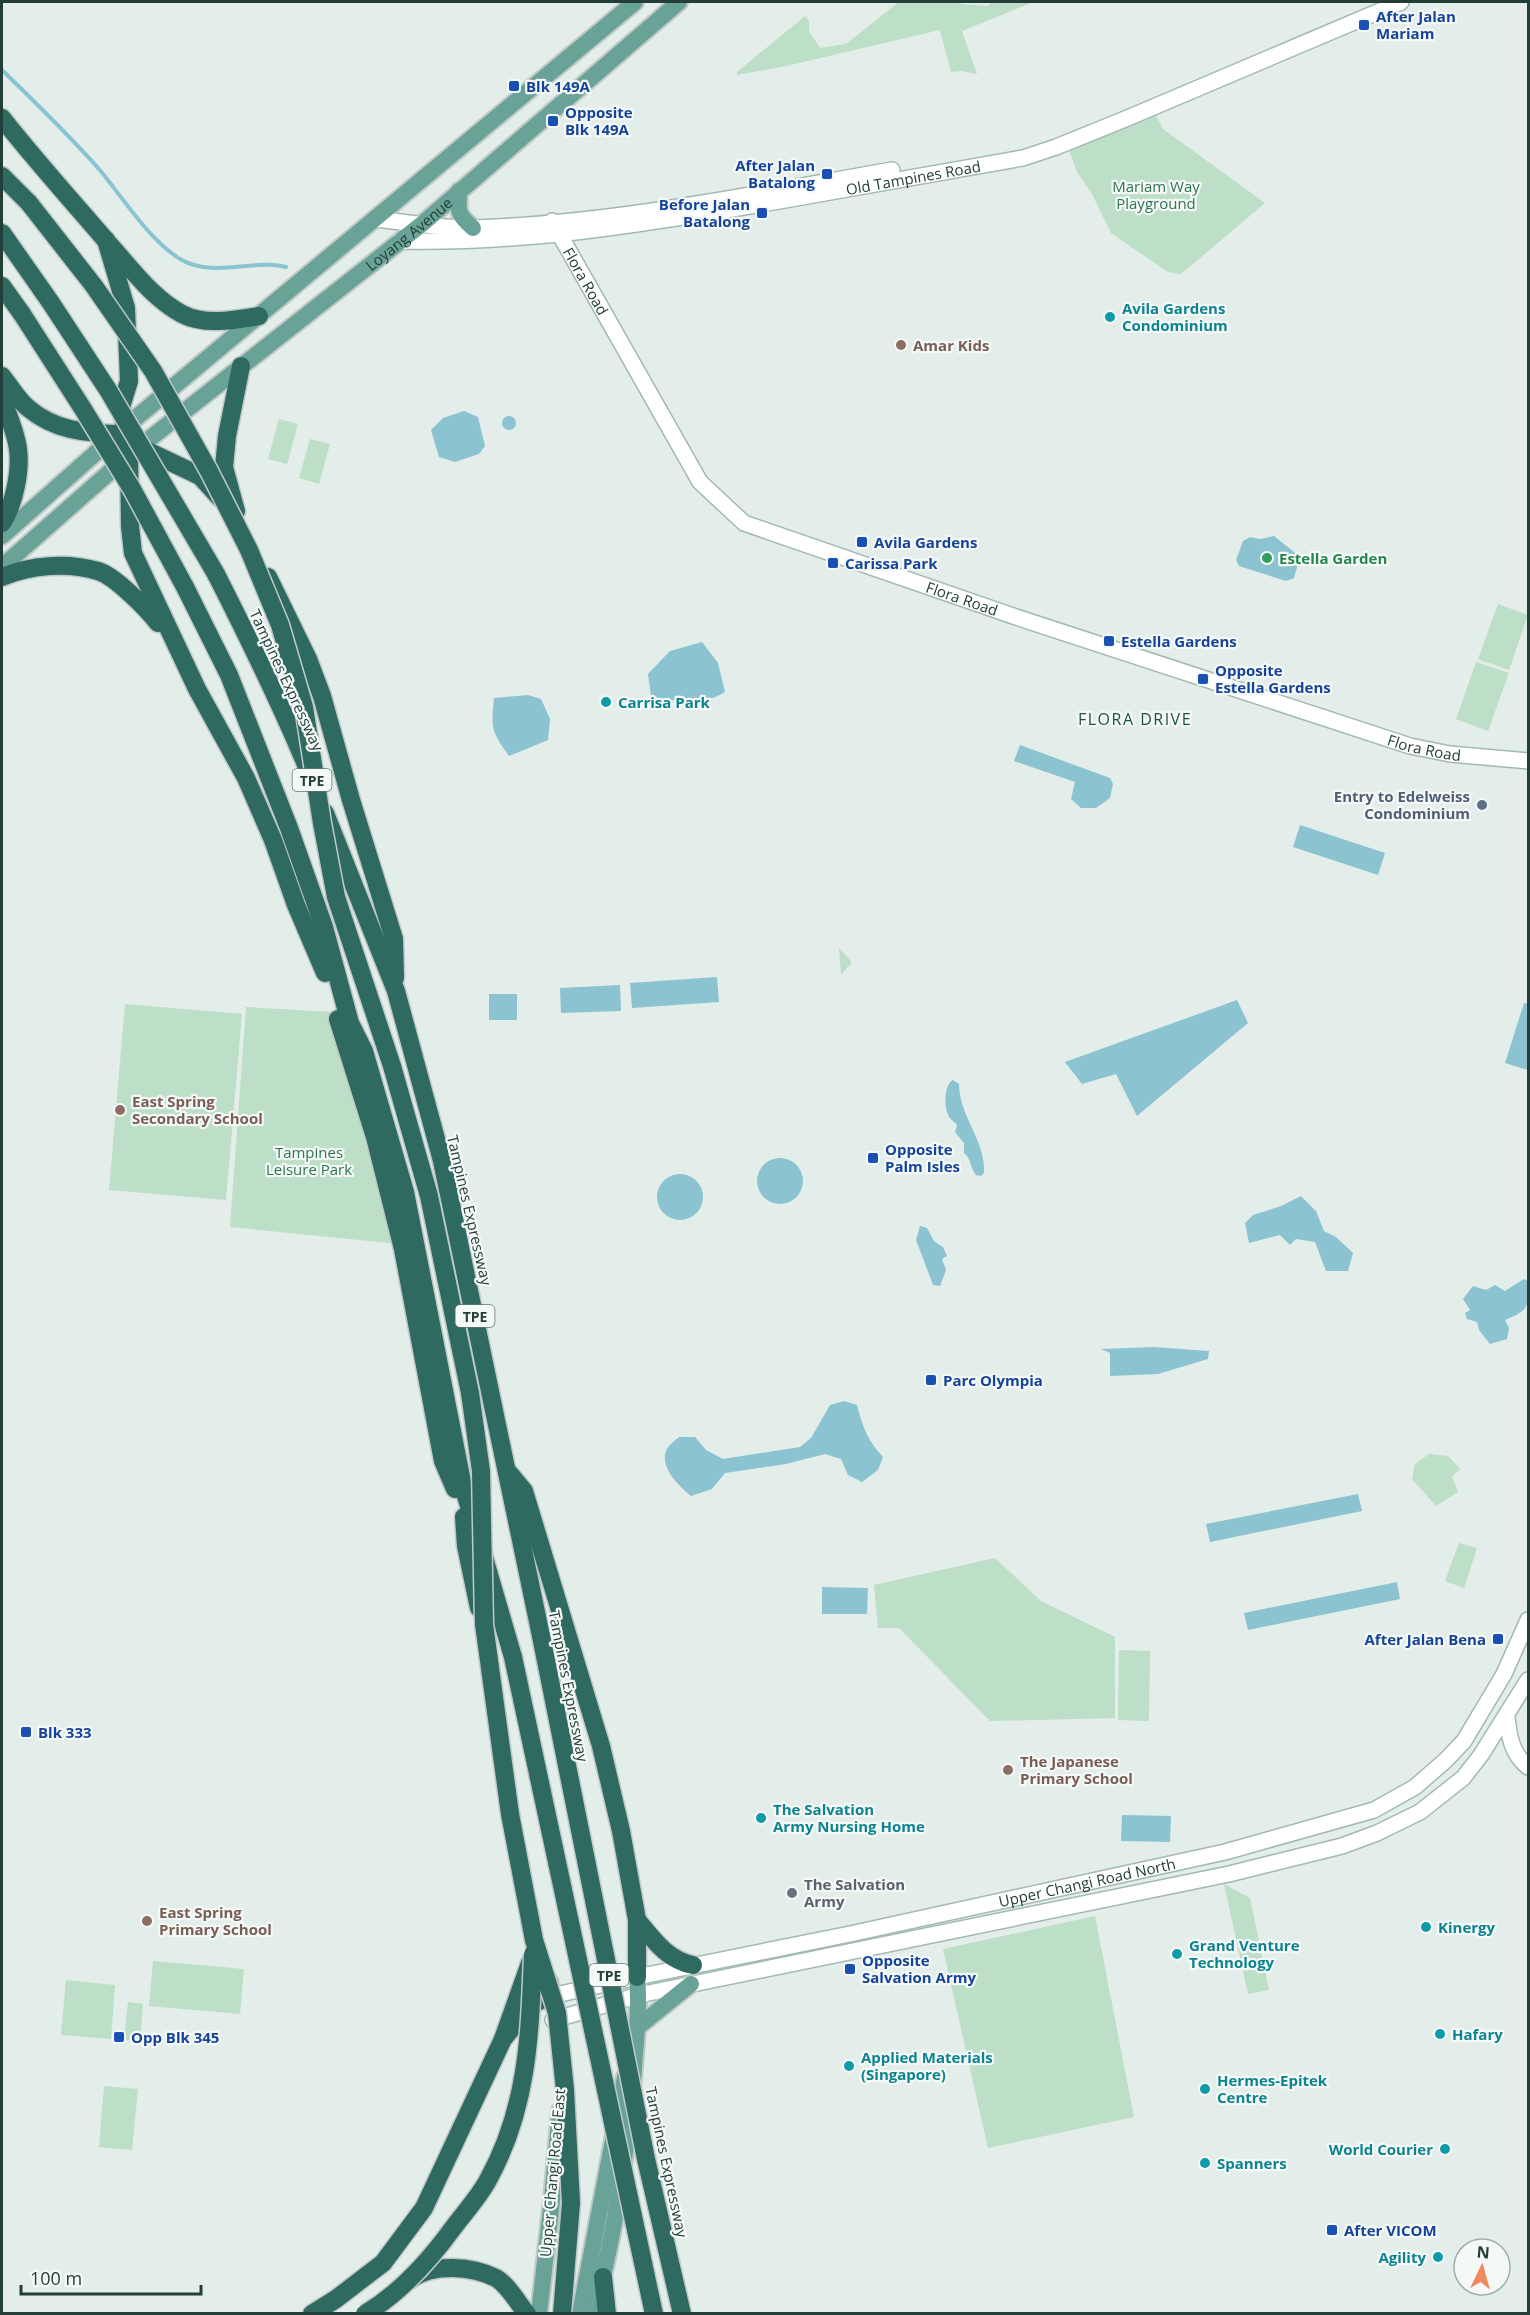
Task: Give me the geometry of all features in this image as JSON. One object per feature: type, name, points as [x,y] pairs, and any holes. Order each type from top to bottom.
[{"type":"highway","points":[[2,118],[63,193],[148,287],[165,302],[184,315],[209,320],[225,321],[259,316]]},
{"type":"highway","points":[[2,176],[29,202],[94,286],[153,371],[209,471],[249,550],[280,625],[304,707],[336,897],[392,1066],[429,1196],[470,1392],[481,1471],[484,1624],[510,1814],[535,1942],[556,2013],[566,2090],[571,2202],[562,2313]]},
{"type":"highway","name":"Tampines Expressway","points":[[2,233],[108,390],[216,574],[290,724],[396,992],[442,1161],[508,1472],[646,2158],[682,2313]]},
{"type":"highway","points":[[106,240],[126,308],[129,381],[121,407],[120,430],[134,451],[200,476],[241,525]]},
{"type":"highway","name":"TPE","points":[[2,286],[83,409],[132,489],[229,675],[289,828],[324,927],[350,1023],[364,1051],[405,1192],[462,1482],[513,1657],[654,2313]]},
{"type":"highway","points":[[241,366],[227,436],[224,467],[230,496],[241,525],[308,659],[322,696],[394,939],[396,992]]},
{"type":"highway","points":[[2,376],[27,408],[51,424],[76,432],[120,430]]},
{"type":"highway","points":[[2,399],[18,448],[18,458],[12,498],[2,523]]},
{"type":"highway","points":[[134,451],[130,526],[134,553],[179,651],[246,778],[273,840],[296,906],[350,1023]]},
{"type":"highway","points":[[2,577],[19,570],[43,566],[70,567],[100,572],[142,603],[179,651]]},
{"type":"highway","points":[[327,977],[375,1137],[403,1249],[443,1461],[464,1510]]},
{"type":"highway","points":[[508,1472],[524,1491],[598,1735],[626,1851],[637,1920],[638,1986]]},
{"type":"highway","points":[[462,1482],[466,1546],[483,1624],[511,1818],[535,1942],[550,1984],[551,1996],[532,2004],[503,2039]]},
{"type":"highway","points":[[637,1920],[671,1957],[692,1975]]},
{"type":"highway","points":[[312,2313],[336,2299],[383,2263],[424,2208],[503,2039],[535,1942]]},
{"type":"highway","points":[[365,2313],[410,2278],[434,2255],[488,2181],[516,2117],[524,2080],[530,2032],[535,1942]]},
{"type":"highway","points":[[379,2313],[397,2290],[417,2275],[439,2267],[460,2269],[498,2279],[527,2313]]},
{"type":"highway","points":[[603,2277],[607,2313]]},
{"type":"main road","name":"Loyang Avenue","points":[[2,536],[120,430],[635,2]]},
{"type":"main road","name":"Loyang Avenue","points":[[2,567],[134,451],[422,224],[679,2]]},
{"type":"main road","points":[[459,191],[460,217],[473,228]]},
{"type":"main road","points":[[639,2026],[692,1975]]},
{"type":"main road","points":[[593,2313],[603,2277],[625,2150],[639,2026],[638,1986]]},
{"type":"main road","name":"Upper Changi Road East","points":[[539,2313],[560,2115],[560,2091],[551,1996]]},
{"type":"main road","points":[[580,2313],[622,2086],[626,2076],[634,2067]]},
{"type":"street","name":"Old Tampines Road","points":[[399,240],[472,240],[1031,146],[1373,2]]},
{"type":"street","name":"Old Tampines Road","points":[[375,219],[473,228],[660,222],[1023,158],[1130,117],[1401,2]]},
{"type":"street","name":"Flora Road","points":[[555,227],[700,482],[744,524],[1410,746],[1450,754],[1528,761]]},
{"type":"street","name":"Upper Changi Road North","points":[[692,1975],[850,1934],[1233,1850],[1374,1810],[1415,1787],[1464,1741],[1504,1674],[1528,1620]]},
{"type":"street","name":"Upper Changi Road North","points":[[551,1996],[638,1986],[692,1975],[903,1942],[1209,1878],[1341,1846],[1377,1833],[1420,1812],[1462,1778],[1482,1755],[1528,1680]]},
{"type":"street","points":[[1507,1717],[1511,1743],[1528,1767]]},
{"type":"street","name":"Upper Changi Road North","points":[[553,2020],[638,1986]]},
{"type":"green space","points":[[899,2],[959,2],[987,6],[992,2],[1033,2],[962,31],[977,74],[962,71],[951,72],[940,30],[786,66],[737,75],[737,72],[805,16],[809,21],[809,31],[820,48],[846,44]]},
{"type":"green space","name":"Mariam Way Playground","points":[[1155,113],[1163,129],[1265,203],[1181,274],[1168,272],[1111,233],[1092,194],[1077,172],[1069,150]]},
{"type":"green space","points":[[279,419],[298,424],[287,464],[268,459]]},
{"type":"green space","points":[[310,439],[330,444],[319,484],[299,478]]},
{"type":"green space","points":[[1498,604],[1528,615],[1509,670],[1478,659]]},
{"type":"green space","points":[[1476,662],[1509,673],[1488,731],[1456,719]]},
{"type":"green space","points":[[839,948],[851,961],[851,964],[841,974]]},
{"type":"green space","points":[[125,1004],[242,1014],[226,1200],[109,1190]]},
{"type":"green space","name":"Tampines Leisure Park","points":[[246,1007],[333,1012],[409,1245],[230,1227]]},
{"type":"green space","points":[[1429,1454],[1448,1456],[1460,1469],[1452,1477],[1458,1492],[1436,1506],[1412,1479],[1415,1464]]},
{"type":"green space","points":[[1459,1543],[1477,1548],[1464,1588],[1445,1581]]},
{"type":"green space","points":[[995,1558],[1041,1601],[1115,1637],[1115,1718],[990,1721],[899,1628],[878,1628],[874,1585]]},
{"type":"green space","points":[[1119,1650],[1150,1651],[1149,1721],[1118,1720]]},
{"type":"green space","points":[[1224,1884],[1250,1898],[1269,1990],[1248,1994]]},
{"type":"green space","points":[[1095,1916],[1134,2117],[988,2148],[943,1949]]},
{"type":"green space","points":[[153,1961],[244,1969],[240,2014],[149,2006]]},
{"type":"green space","points":[[66,1980],[115,1985],[111,2039],[61,2035]]},
{"type":"green space","points":[[128,2002],[143,2004],[140,2041],[124,2040]]},
{"type":"green space","points":[[104,2086],[138,2089],[132,2150],[99,2147]]},
{"type":"water","points":[[464,411],[478,417],[485,446],[479,454],[455,462],[439,457],[431,430],[443,418]]},
{"type":"water","points":[[506,416],[512,416],[516,423],[512,430],[506,430],[502,426],[502,420]]},
{"type":"water","name":"Estella Garden","points":[[1274,536],[1294,552],[1299,560],[1294,578],[1286,581],[1239,566],[1236,560],[1243,541],[1250,537],[1260,539]]},
{"type":"water","points":[[702,642],[718,663],[725,692],[707,700],[689,702],[651,696],[648,674],[670,651]]},
{"type":"water","points":[[528,695],[541,699],[550,719],[548,740],[509,756],[494,729],[494,698]]},
{"type":"water","points":[[1020,745],[1110,778],[1113,784],[1110,798],[1096,808],[1081,808],[1071,799],[1075,782],[1014,761]]},
{"type":"water","points":[[1300,825],[1385,853],[1378,875],[1293,847]]},
{"type":"water","points":[[717,977],[719,1002],[632,1008],[630,983]]},
{"type":"water","points":[[620,985],[621,1011],[561,1013],[560,988]]},
{"type":"water","points":[[489,994],[517,994],[517,1020],[489,1020]]},
{"type":"water","points":[[1237,1000],[1248,1023],[1137,1116],[1116,1074],[1082,1084],[1065,1062]]},
{"type":"water","points":[[1524,1003],[1528,1004],[1528,1070],[1505,1063]]},
{"type":"water","points":[[953,1080],[959,1084],[963,1107],[981,1150],[984,1173],[981,1176],[976,1175],[964,1153],[964,1143],[955,1132],[957,1125],[950,1118],[946,1109],[946,1091]]},
{"type":"water","points":[[780,1158],[796,1165],[803,1181],[796,1197],[780,1204],[764,1197],[757,1181],[764,1165]]},
{"type":"water","points":[[680,1174],[696,1181],[703,1197],[696,1213],[680,1220],[664,1213],[657,1197],[664,1181]]},
{"type":"water","points":[[1301,1196],[1316,1211],[1324,1231],[1336,1237],[1353,1253],[1348,1271],[1326,1271],[1315,1242],[1296,1239],[1290,1245],[1280,1235],[1249,1243],[1245,1223],[1253,1215],[1281,1206]]},
{"type":"water","points":[[920,1226],[927,1228],[934,1241],[943,1247],[947,1256],[942,1259],[946,1270],[940,1286],[933,1285],[916,1240]]},
{"type":"water","points":[[1524,1279],[1528,1281],[1528,1302],[1524,1310],[1505,1320],[1509,1328],[1507,1339],[1490,1344],[1479,1330],[1477,1322],[1467,1319],[1465,1313],[1470,1310],[1463,1299],[1473,1286],[1486,1290],[1495,1285],[1505,1291]]},
{"type":"water","points":[[1153,1347],[1209,1351],[1208,1359],[1158,1374],[1110,1376],[1110,1353],[1101,1349]]},
{"type":"water","points":[[844,1401],[857,1405],[866,1433],[883,1457],[878,1470],[862,1482],[848,1475],[841,1459],[825,1454],[786,1464],[725,1473],[712,1489],[691,1496],[676,1482],[668,1470],[665,1457],[667,1449],[679,1437],[695,1437],[706,1450],[723,1459],[800,1447],[811,1438],[830,1405]]},
{"type":"water","points":[[1358,1494],[1362,1511],[1210,1542],[1206,1524]]},
{"type":"water","points":[[1397,1582],[1400,1599],[1248,1630],[1244,1613]]},
{"type":"water","points":[[822,1587],[868,1588],[867,1614],[822,1614]]},
{"type":"water","points":[[1122,1815],[1171,1816],[1170,1842],[1121,1841]]},
{"type":"waterway","points":[[2,70],[87,156],[153,236],[178,258],[203,267],[228,268],[264,265],[286,267]]},
{"type":"place","name":"After Jalan Mariam","points":[[1364,25]]},
{"type":"place","name":"Blk 149A","points":[[514,86]]},
{"type":"place","name":"Opposite Blk 149A","points":[[553,121]]},
{"type":"place","name":"After Jalan Batalong","points":[[827,174]]},
{"type":"place","name":"Before Jalan Batalong","points":[[762,213]]},
{"type":"place","name":"Avila Gardens Condominium","points":[[1110,317]]},
{"type":"place","name":"Amar Kids","points":[[901,345]]},
{"type":"place","name":"Avila Gardens","points":[[862,542]]},
{"type":"place","name":"Estella Garden","points":[[1267,558]]},
{"type":"place","name":"Carissa Park","points":[[833,563]]},
{"type":"place","name":"Estella Gardens","points":[[1109,641]]},
{"type":"place","name":"Opposite Estella Gardens","points":[[1203,679]]},
{"type":"place","name":"Carrisa Park","points":[[606,702]]},
{"type":"place","name":"Entry to Edelweiss Condominium","points":[[1482,805]]},
{"type":"place","name":"East Spring Secondary School","points":[[120,1110]]},
{"type":"place","name":"Opposite Palm Isles","points":[[873,1158]]},
{"type":"place","name":"Parc Olympia","points":[[931,1380]]},
{"type":"place","name":"After Jalan Bena","points":[[1498,1639]]},
{"type":"place","name":"Blk 333","points":[[26,1732]]},
{"type":"place","name":"The Japanese Primary School","points":[[1008,1770]]},
{"type":"place","name":"The Salvation Army Nursing Home","points":[[761,1818]]},
{"type":"place","name":"The Salvation Army","points":[[792,1893]]},
{"type":"place","name":"East Spring Primary School","points":[[147,1921]]},
{"type":"place","name":"Kinergy","points":[[1426,1927]]},
{"type":"place","name":"Grand Venture Technology","points":[[1177,1954]]},
{"type":"place","name":"Opposite Salvation Army","points":[[850,1969]]},
{"type":"place","name":"Hafary","points":[[1440,2034]]},
{"type":"place","name":"Opp Blk 345","points":[[119,2037]]},
{"type":"place","name":"Applied Materials (Singapore)","points":[[849,2066]]},
{"type":"place","name":"Hermes-Epitek Centre","points":[[1205,2089]]},
{"type":"place","name":"World Courier","points":[[1445,2149]]},
{"type":"place","name":"Spanners","points":[[1205,2163]]},
{"type":"place","name":"After VICOM","points":[[1332,2230]]},
{"type":"place","name":"Agility","points":[[1438,2257]]},
{"type":"district","name":"FLORA DRIVE","points":[[1135,719]]}]
